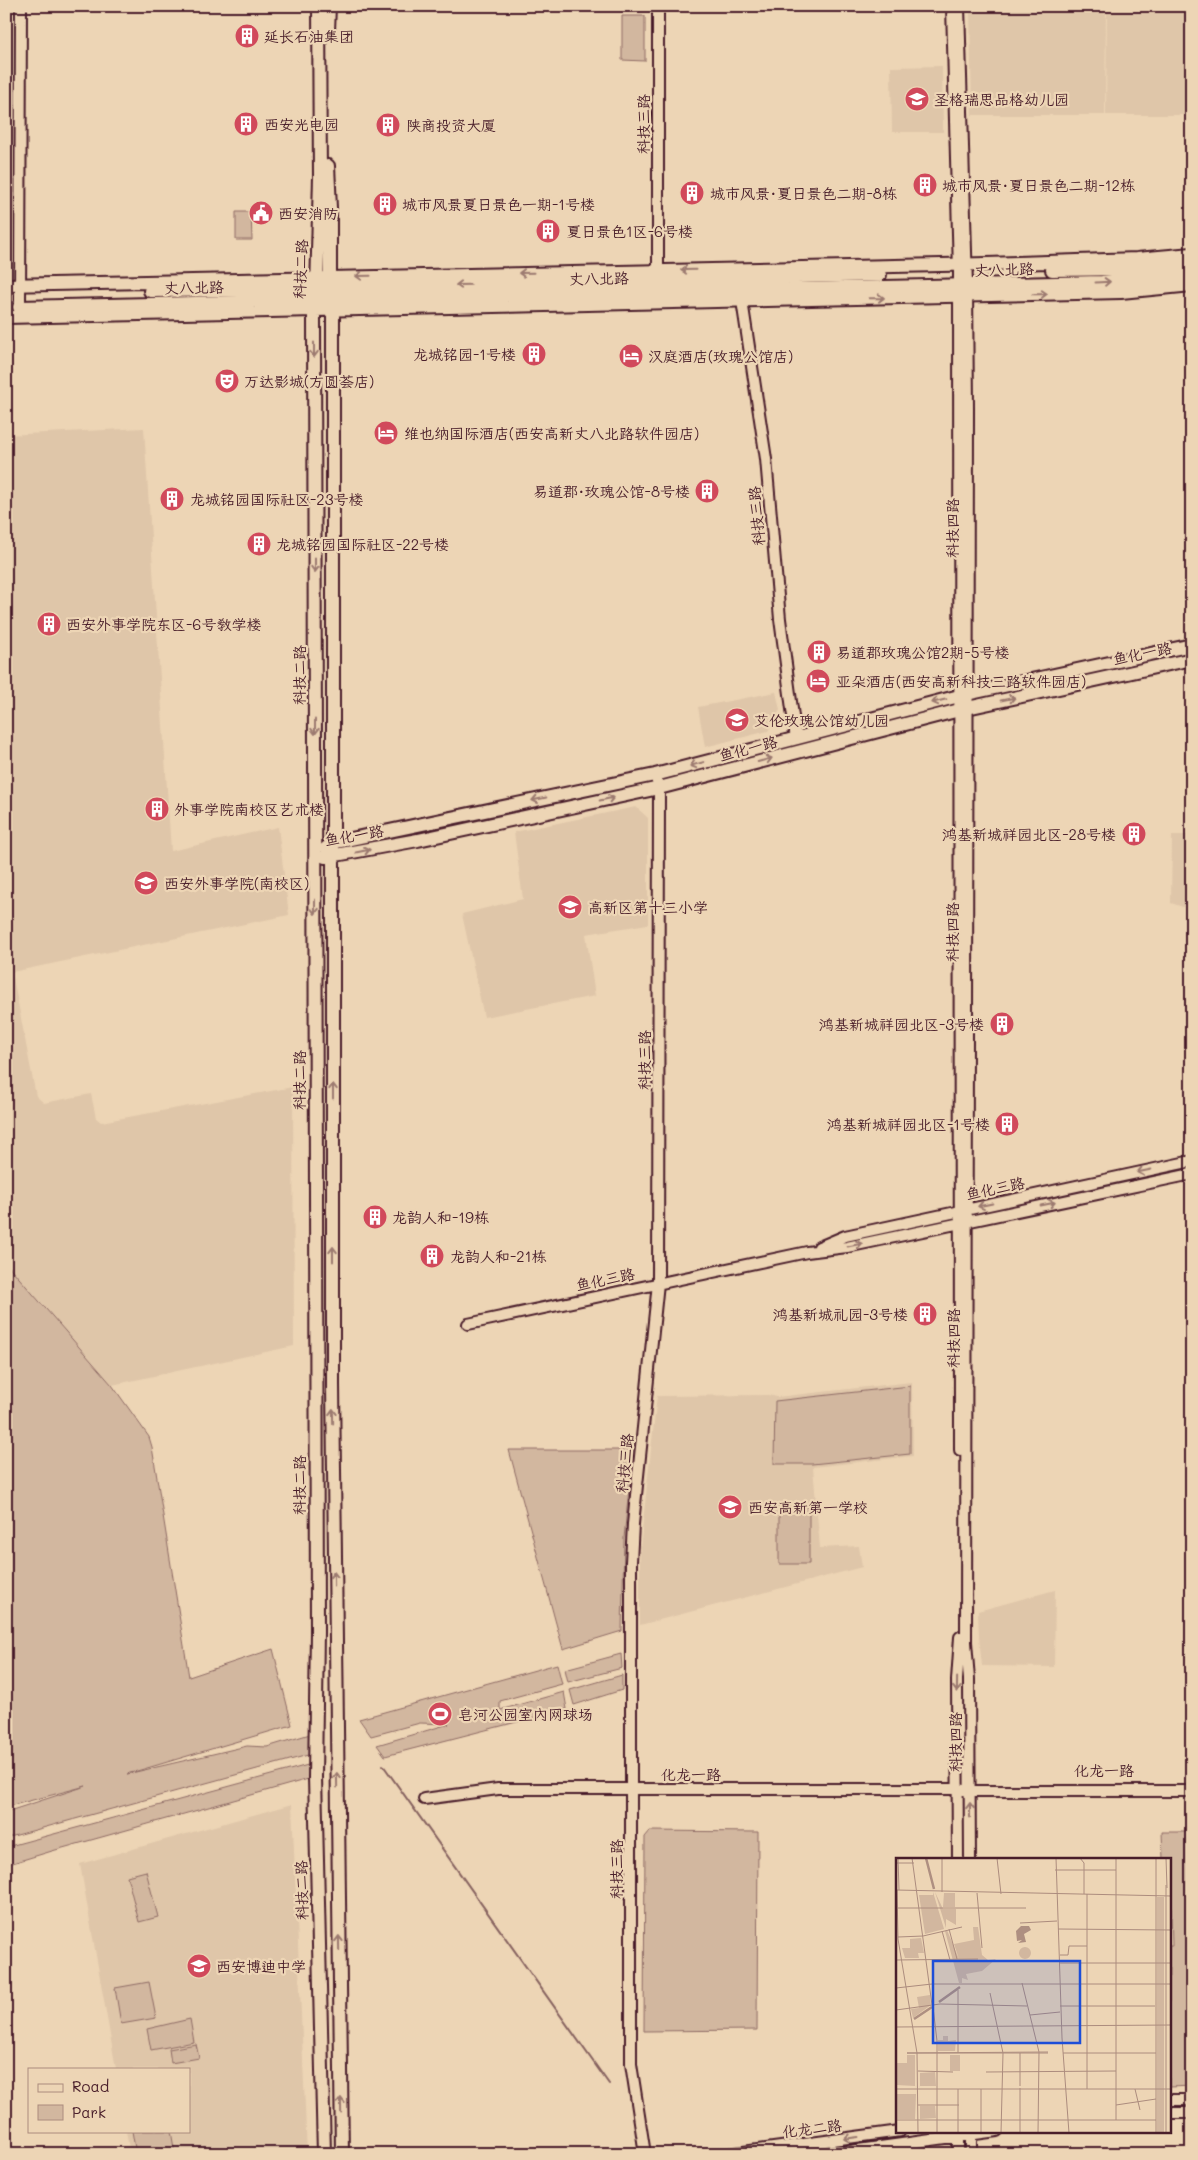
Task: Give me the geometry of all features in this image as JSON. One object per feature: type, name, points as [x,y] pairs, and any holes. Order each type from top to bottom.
[{"type":"main road","name":"科技二路","points":[[319,6],[320,177],[324,294],[332,843],[333,1404],[342,2154]]},
{"type":"main road","name":"科技二路","points":[[324,2154],[315,1777],[317,1622],[315,857],[324,294],[330,208],[328,167],[329,6]]},
{"type":"main road","points":[[962,268],[1137,259],[1192,254]]},
{"type":"main road","name":"丈八北路","points":[[6,308],[324,294],[658,287],[962,268],[1128,269],[1192,263]]},
{"type":"main road","name":"丈八北路","points":[[658,287],[741,296],[963,291],[1192,275]]},
{"type":"main road","points":[[6,285],[20,289],[324,294],[658,287]]},
{"type":"main road","points":[[963,291],[1121,292],[1192,285]]},
{"type":"main road","points":[[6,293],[20,289]]},
{"type":"main road","points":[[6,317],[324,294]]},
{"type":"main road","name":"鱼化一路","points":[[315,857],[332,843],[655,775],[963,695],[1192,645]]},
{"type":"main road","name":"鱼化一路","points":[[315,857],[332,857],[659,788],[963,709],[1192,659]]},
{"type":"street","points":[[20,307],[21,6]]},
{"type":"street","name":"科技三路","points":[[658,6],[658,287]]},
{"type":"street","name":"科技四路","points":[[952,6],[963,291],[964,1222],[966,1642],[969,1679],[970,1858]]},
{"type":"street","name":"科技四路","points":[[959,6],[962,268]]},
{"type":"street","name":"科技三路","points":[[741,296],[766,459],[780,619],[796,739]]},
{"type":"street","name":"科技三路","points":[[644,2154],[631,2064],[631,1543],[658,1283],[659,788],[655,775]]},
{"type":"street","name":"鱼化三路","points":[[807,1252],[845,1236],[1192,1161]]},
{"type":"street","name":"鱼化三路","points":[[468,1324],[807,1252],[846,1247],[1192,1174]]},
{"type":"street","name":"科技四路","points":[[958,1858],[957,1680],[960,1649],[964,1222]]},
{"type":"street","points":[[957,1755],[970,1755]]},
{"type":"street","name":"化龙一路","points":[[424,1799],[498,1789],[958,1789],[1192,1785]]},
{"type":"street","name":"化龙一路","points":[[970,1788],[1192,1791]]},
{"type":"street","points":[[958,1838],[970,1838]]},
{"type":"street","points":[[1170,2100],[1192,2100]]},
{"type":"street","points":[[1170,2113],[1192,2113]]},
{"type":"street","name":"化龙二路","points":[[728,2154],[896,2132]]},
{"type":"street","name":"化龙二路","points":[[829,2154],[984,2132]]},
{"type":"street","points":[[971,2133],[971,2154]]},
{"type":"street","points":[[958,2135],[958,2154]]},
{"type":"shaded area","points":[[970,6],[1106,6],[1105,115],[972,115]]},
{"type":"shaded area","points":[[1107,6],[1192,6],[1192,115],[1106,115]]},
{"type":"shaded area","name":"圣格瑞思品格幼儿园","points":[[942,66],[943,132],[892,132],[891,67]]},
{"type":"shaded area","name":"西安外事学院(南校区)","points":[[144,428],[171,851],[278,827],[289,915],[12,972],[36,1096],[44,1103],[91,1094],[96,1118],[101,1122],[293,1087],[294,1346],[112,1385],[6,1263],[6,435]]},
{"type":"shaded area","name":"艾伦玫瑰公馆幼儿园","points":[[776,692],[780,710],[768,731],[705,747],[698,707]]},
{"type":"shaded area","name":"高新区第十三小学","points":[[636,807],[648,818],[648,924],[586,934],[595,996],[484,1017],[462,914],[523,899],[514,832]]},
{"type":"shaded area","points":[[1172,835],[1191,835],[1192,910],[1171,903]]},
{"type":"shaded area","name":"西安高新第一学校","points":[[912,1382],[913,1456],[813,1467],[820,1548],[859,1546],[862,1567],[640,1625],[640,1549],[657,1396],[768,1395],[777,1397]]},
{"type":"shaded area","points":[[1055,1590],[1054,1667],[982,1666],[978,1611]]},
{"type":"shaded area","name":"西安博迪中学","points":[[292,1804],[307,2154],[130,2154],[126,2132],[190,2132],[190,2068],[116,2068],[80,1864]]},
{"type":"green space","points":[[622,16],[645,16],[645,61],[622,60]]},
{"type":"green space","points":[[236,212],[251,212],[252,240],[236,240]]},
{"type":"green space","points":[[6,1263],[112,1385],[149,1437],[189,1677],[273,1649],[292,1725],[127,1774],[247,1746],[267,1747],[310,1734],[319,1752],[6,1838],[6,1812],[86,1786],[6,1807]]},
{"type":"green space","points":[[910,1386],[910,1454],[812,1464],[774,1464],[775,1401]]},
{"type":"green space","points":[[509,1450],[633,1450],[624,1538],[622,1631],[563,1649]]},
{"type":"green space","points":[[779,1507],[809,1507],[809,1564],[779,1564]]},
{"type":"green space","points":[[621,1654],[622,1668],[568,1682],[565,1669]]},
{"type":"green space","points":[[557,1664],[562,1684],[500,1701],[500,1710],[564,1692],[567,1709],[385,1756],[377,1745],[449,1724],[420,1723],[371,1736],[359,1719]]},
{"type":"green space","points":[[622,1675],[622,1690],[574,1705],[570,1690]]},
{"type":"green space","points":[[319,1762],[319,1776],[6,1865],[6,1847]]},
{"type":"green space","points":[[650,1831],[758,1832],[757,2030],[644,2031],[645,1837]]},
{"type":"green space","points":[[1162,1832],[1192,1832],[1192,2086],[1170,2087],[1170,1946],[1172,1946],[1170,1858],[1163,1858]]},
{"type":"green space","points":[[146,1871],[158,1917],[139,1922],[127,1876]]},
{"type":"green space","points":[[149,1982],[156,2018],[121,2024],[115,1988]]},
{"type":"green space","points":[[190,2019],[194,2042],[151,2050],[147,2029]]},
{"type":"green space","points":[[196,2044],[199,2058],[171,2063],[169,2049]]},
{"type":"green space","points":[[132,2132],[171,2132],[175,2154],[136,2154]]},
{"type":"waterway","points":[[383,1765],[609,2084]]},
{"type":"place","name":"延长石油集团","points":[[247,36]]},
{"type":"place","name":"圣格瑞思品格幼儿园","points":[[917,99]]},
{"type":"place","name":"西安光电园","points":[[246,124]]},
{"type":"place","name":"陕商投资大厦","points":[[388,125]]},
{"type":"place","name":"城市风景·夏日景色二期-12栋","points":[[925,185]]},
{"type":"place","name":"城市风景·夏日景色二期-8栋","points":[[692,193]]},
{"type":"place","name":"城市风景夏日景色一期-1号楼","points":[[385,204]]},
{"type":"place","name":"西安消防","points":[[261,213]]},
{"type":"place","name":"夏日景色1区-6号楼","points":[[548,231]]},
{"type":"place","name":"龙城铭园-1号楼","points":[[534,354]]},
{"type":"place","name":"汉庭酒店(玫瑰公馆店)","points":[[631,356]]},
{"type":"place","name":"万达影城(方圆荟店)","points":[[227,381]]},
{"type":"place","name":"维也纳国际酒店(西安高新丈八北路软件园店)","points":[[386,433]]},
{"type":"place","name":"易道郡·玫瑰公馆-8号楼","points":[[707,491]]},
{"type":"place","name":"龙城铭园国际社区-23号楼","points":[[172,499]]},
{"type":"place","name":"龙城铭园国际社区-22号楼","points":[[259,544]]},
{"type":"place","name":"西安外事学院东区-6号教学楼","points":[[49,624]]},
{"type":"place","name":"易道郡玫瑰公馆2期-5号楼","points":[[819,652]]},
{"type":"place","name":"亚朵酒店(西安高新科技三路软件园店)","points":[[818,681]]},
{"type":"place","name":"艾伦玫瑰公馆幼儿园","points":[[737,720]]},
{"type":"place","name":"外事学院南校区艺术楼","points":[[157,809]]},
{"type":"place","name":"鸿基新城祥园北区-28号楼","points":[[1134,834]]},
{"type":"place","name":"西安外事学院(南校区)","points":[[146,883]]},
{"type":"place","name":"高新区第十三小学","points":[[570,907]]},
{"type":"place","name":"鸿基新城祥园北区-3号楼","points":[[1002,1024]]},
{"type":"place","name":"鸿基新城祥园北区-1号楼","points":[[1007,1124]]},
{"type":"place","name":"龙韵人和-19栋","points":[[375,1217]]},
{"type":"place","name":"龙韵人和-21栋","points":[[432,1256]]},
{"type":"place","name":"鸿基新城礼园-3号楼","points":[[925,1314]]},
{"type":"place","name":"西安高新第一学校","points":[[730,1507]]},
{"type":"place","name":"皂河公园室内网球场","points":[[440,1714]]},
{"type":"place","name":"西安博迪中学","points":[[199,1966]]}]
